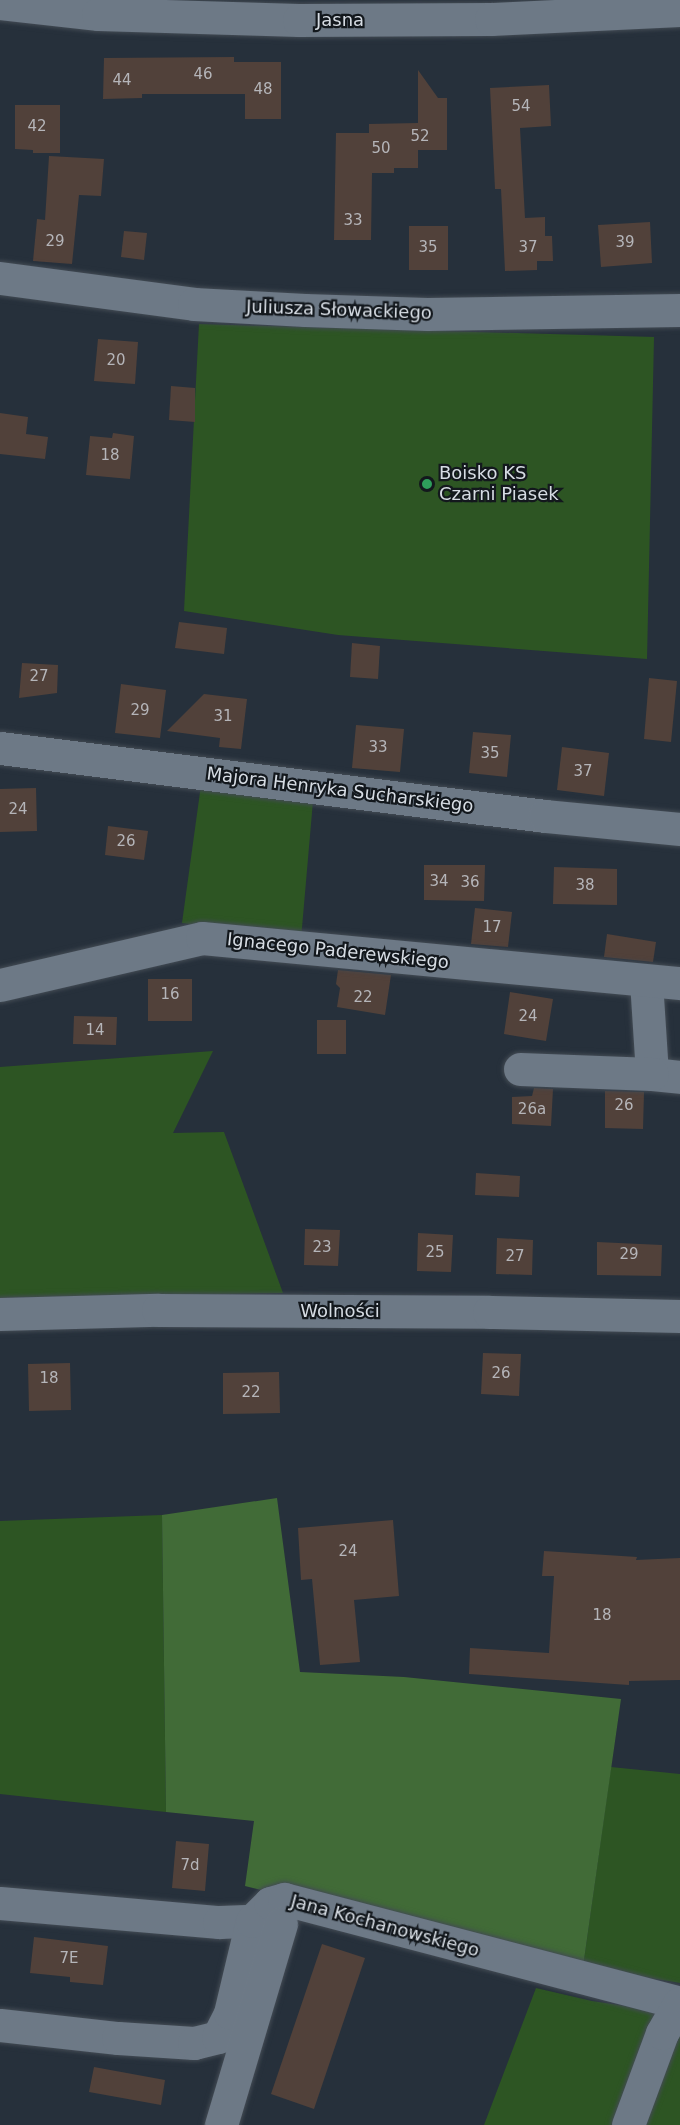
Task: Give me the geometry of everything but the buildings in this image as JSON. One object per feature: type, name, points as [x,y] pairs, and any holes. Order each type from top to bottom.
[{"type":"street","name":"Jasna","points":[[0,3],[98,14],[299,20],[491,19],[680,10]]},
{"type":"street","name":"Juliusza Słowackiego","points":[[0,278],[194,304],[305,310],[427,315],[680,310]]},
{"type":"street","name":"Majora Henryka Sucharskiego","points":[[0,748],[544,816],[680,829]]},
{"type":"street","name":"Ignacego Paderewskiego","points":[[0,985],[202,938],[680,983]]},
{"type":"street","points":[[520,1069],[666,1075],[646,981]]},
{"type":"street","name":"Wolności","points":[[0,1314],[170,1310],[680,1316]]},
{"type":"street","name":"Jana Kochanowskiego","points":[[266,1923],[270,1903],[284,1899],[680,2003]]},
{"type":"street","points":[[0,1904],[219,1922],[266,1923],[230,2013],[230,2046],[221,2125]]},
{"type":"street","points":[[628,2125],[662,2033],[680,2003]]},
{"type":"street","points":[[0,2025],[230,2046]]},
{"type":"green space","name":"Boisko KS Czarni Piasek","points":[[199,324],[654,337],[647,659],[338,635],[184,611]]},
{"type":"green space","points":[[201,785],[313,801],[301,939],[182,923]]},
{"type":"green space","points":[[213,1051],[173,1133],[224,1132],[283,1293],[0,1298],[0,1067]]},
{"type":"green space","points":[[277,1498],[300,1672],[404,1677],[621,1699],[583,1967],[245,1886],[254,1821],[166,1812],[162,1515]]},
{"type":"green space","points":[[162,1515],[166,1812],[0,1794],[0,1521]]},
{"type":"green space","points":[[611,1767],[680,1774],[680,1983],[583,1967]]},
{"type":"green space","points":[[536,1988],[592,2001],[680,2014],[680,2125],[484,2125]]},
{"type":"place","name":"Boisko KS Czarni Piasek","points":[[427,484]]}]
